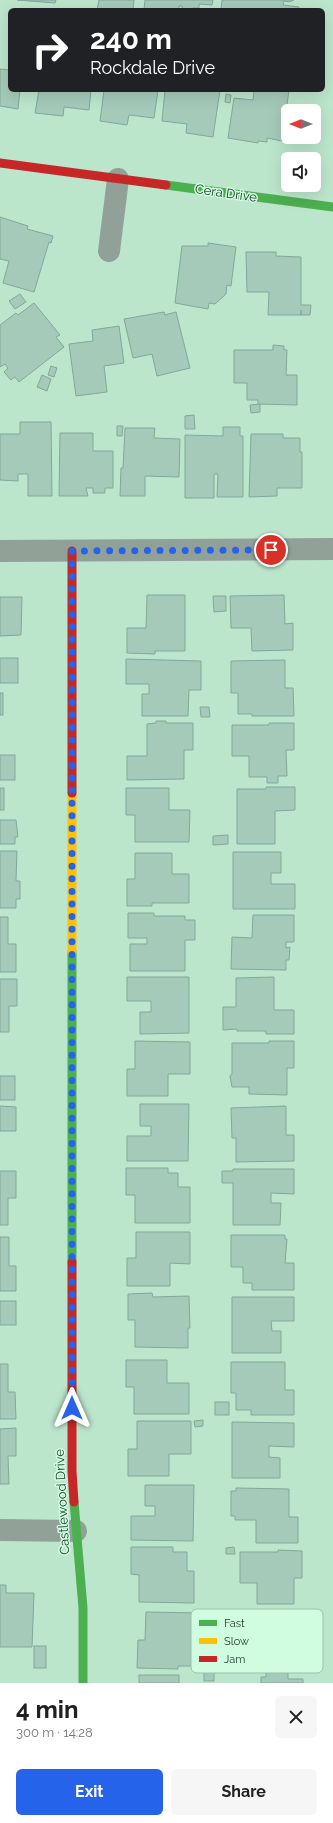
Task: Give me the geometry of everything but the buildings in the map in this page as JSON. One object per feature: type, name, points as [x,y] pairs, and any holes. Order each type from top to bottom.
[{"type":"street","name":"Cera Drive","points":[[0,163],[333,207]]},
{"type":"street","points":[[109,251],[118,178]]},
{"type":"street","points":[[0,551],[333,549]]},
{"type":"street","name":"Castlewood Drive","points":[[72,551],[72,1471],[82,1608],[82,1683]]},
{"type":"street","points":[[0,1530],[76,1531]]},
{"type":"traffic: fast","points":[[166,185],[333,207]]},
{"type":"traffic: fast","points":[[72,952],[72,1262]]},
{"type":"traffic: fast","points":[[74,1502],[83,1608],[83,1683]]},
{"type":"traffic: slow","points":[[72,793],[72,952]]},
{"type":"traffic: jam","points":[[0,163],[166,185]]},
{"type":"traffic: jam","points":[[72,551],[72,793]]},
{"type":"traffic: jam","points":[[72,1262],[72,1471],[74,1502]]},
{"type":"route","points":[[72,1408],[72,551],[271,550]]}]
